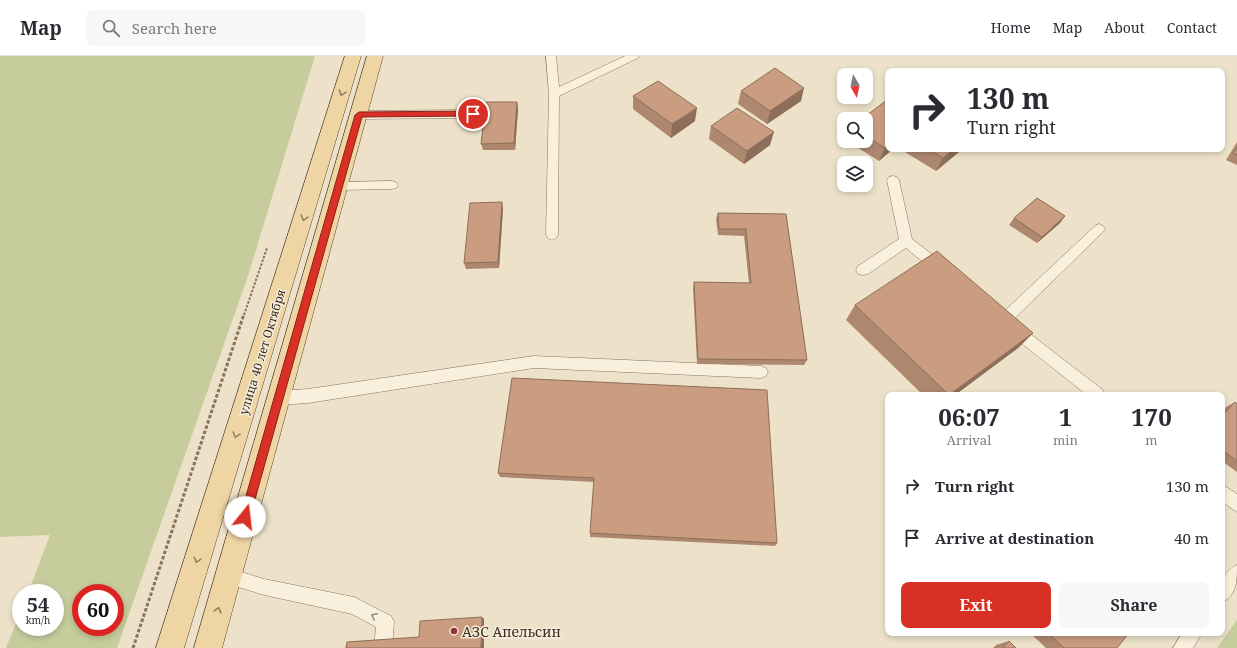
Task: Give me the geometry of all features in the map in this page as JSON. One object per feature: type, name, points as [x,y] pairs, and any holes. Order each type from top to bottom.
[{"type":"main road","name":"улица 40 лет Октября","points":[[170,648],[353,56]]},
{"type":"main road","points":[[208,648],[375,56]]},
{"type":"lane","points":[[551,56],[554,94],[552,235]]},
{"type":"lane","points":[[554,94],[634,56]]},
{"type":"lane","points":[[359,115],[473,114]]},
{"type":"lane","points":[[893,180],[906,241],[949,276]]},
{"type":"lane","points":[[339,186],[392,185]]},
{"type":"lane","points":[[1004,321],[1099,229]]},
{"type":"lane","points":[[863,270],[906,241]]},
{"type":"lane","points":[[991,311],[1094,392]]},
{"type":"lane","points":[[279,398],[316,395],[534,362],[762,372]]},
{"type":"lane","points":[[1225,494],[1237,504]]},
{"type":"lane","points":[[1225,590],[1237,573]]},
{"type":"lane","points":[[228,576],[264,587],[354,606],[385,622],[383,648]]},
{"type":"lane","points":[[1182,648],[1191,636]]},
{"type":"path","points":[[133,648],[269,242]]},
{"type":"green space","points":[[0,56],[315,56],[248,276],[124,628],[124,584],[72,584],[72,636],[121,636],[117,648],[6,648],[12,633],[12,636],[64,636],[64,584],[31,584],[50,535],[0,537]]},
{"type":"green space","points":[[1237,620],[1237,648],[1217,648]]},
{"type":"building","points":[[775,68],[804,88],[770,111],[741,91]]},
{"type":"building","points":[[658,81],[697,108],[672,124],[633,96]]},
{"type":"building","points":[[885,101],[885,148],[873,140],[873,112],[871,112]]},
{"type":"building","points":[[486,102],[517,102],[514,143],[481,144]]},
{"type":"building","points":[[737,108],[774,132],[747,151],[711,126]]},
{"type":"building","points":[[1237,147],[1237,155],[1233,153]]},
{"type":"building","points":[[933,152],[950,152],[943,158]]},
{"type":"building","points":[[1037,198],[1065,216],[1042,237],[1014,218]]},
{"type":"building","points":[[502,202],[498,262],[464,263],[470,203]]},
{"type":"building","points":[[718,213],[786,214],[807,360],[698,359],[694,282],[751,283],[746,229],[719,229]]},
{"type":"building","points":[[937,251],[1033,333],[953,392],[946,392],[855,305]]},
{"type":"building","points":[[512,378],[767,390],[777,543],[590,533],[594,478],[498,473]]},
{"type":"building","points":[[1235,402],[1237,404],[1237,461],[1225,452],[1225,413]]},
{"type":"building","name":"АЗС Апельсин","points":[[482,617],[481,648],[346,648],[347,642],[419,637],[420,621]]},
{"type":"building","points":[[1051,636],[1127,636],[1117,648],[1064,648]]},
{"type":"building","points":[[1009,641],[1016,648],[1003,648]]},
{"type":"place","name":"АЗС Апельсин","points":[[454,631]]},
{"type":"route","points":[[245,517],[359,115],[473,114]]}]
